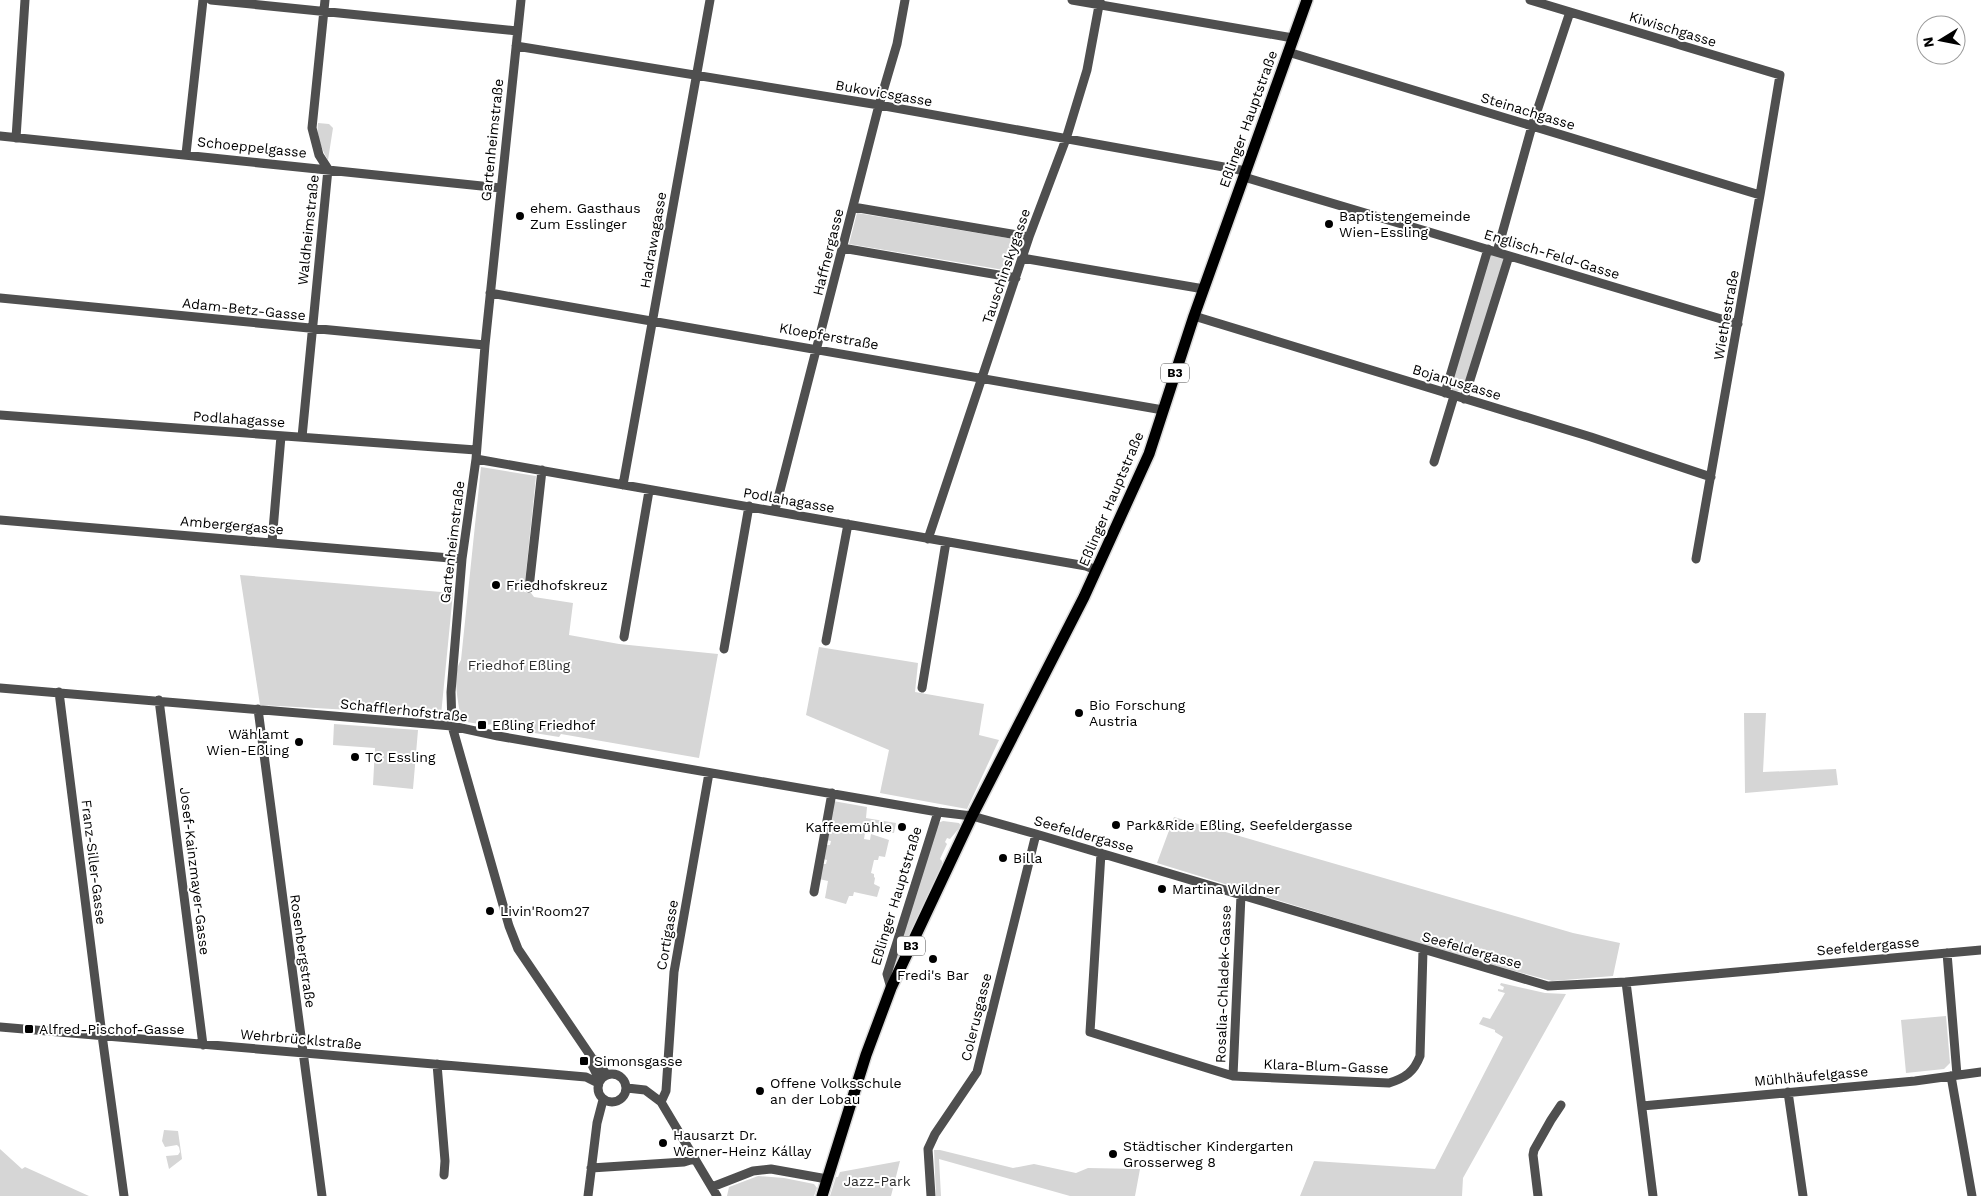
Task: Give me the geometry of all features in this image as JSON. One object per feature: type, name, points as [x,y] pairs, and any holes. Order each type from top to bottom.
[{"type":"main road","name":"Eßlinger Hauptstraße","points":[[822,1196],[866,1055],[891,988],[972,816],[1096,570],[1149,454],[1194,316],[1307,0]]},
{"type":"street","points":[[16,138],[25,0]]},
{"type":"street","points":[[186,154],[203,0]]},
{"type":"street","points":[[211,0],[517,30]]},
{"type":"street","name":"Waldheimstraße","points":[[302,437],[328,169],[319,155],[312,128],[325,0]]},
{"type":"street","name":"Gartenheimstraße","points":[[520,0],[490,292],[476,455],[462,559],[452,670],[452,726],[509,926],[518,949],[592,1058],[597,1060],[602,1080],[598,1093],[603,1100]]},
{"type":"street","name":"Hadrawagasse","points":[[623,485],[710,0]]},
{"type":"street","name":"Haffnergasse","points":[[775,510],[879,105],[897,44],[905,0]]},
{"type":"street","points":[[1072,0],[1100,2],[1293,38]]},
{"type":"street","name":"Kiwischgasse","points":[[1530,0],[1780,75]]},
{"type":"street","name":"Tauschinskygasse","points":[[928,539],[1029,237],[1066,139],[1088,70],[1100,2]]},
{"type":"street","points":[[1434,462],[1449,394],[1492,250],[1570,12]]},
{"type":"street","name":"Bukovicsgasse","points":[[516,46],[879,105],[1245,174]]},
{"type":"street","name":"Steinachgasse","points":[[1288,52],[1760,195]]},
{"type":"street","name":"Wiethestraße","points":[[1696,559],[1780,75]]},
{"type":"street","name":"Schoeppelgasse","points":[[0,136],[501,188]]},
{"type":"street","name":"Englisch-Feld-Gasse","points":[[1245,174],[1508,256],[1738,324]]},
{"type":"street","points":[[853,207],[1029,237]]},
{"type":"street","points":[[842,248],[1016,278]]},
{"type":"street","points":[[1464,399],[1508,256]]},
{"type":"street","points":[[1022,258],[1204,290]]},
{"type":"street","name":"Kloepferstraße","points":[[490,292],[1163,410]]},
{"type":"street","name":"Adam-Betz-Gasse","points":[[0,298],[485,345]]},
{"type":"street","name":"Bojanusgasse","points":[[1194,316],[1591,437],[1711,477]]},
{"type":"street","name":"Podlahagasse","points":[[0,415],[302,437],[476,455],[649,491],[775,510],[1086,566],[1096,570]]},
{"type":"street","points":[[272,542],[281,436]]},
{"type":"street","points":[[529,588],[542,470]]},
{"type":"street","points":[[624,638],[649,491]]},
{"type":"street","points":[[724,649],[749,506]]},
{"type":"street","name":"Ambergergasse","points":[[0,520],[462,559]]},
{"type":"street","points":[[826,641],[848,524]]},
{"type":"street","points":[[922,688],[946,542]]},
{"type":"street","name":"Schafflerhofstraße","points":[[0,688],[452,726],[482,733],[938,812],[972,816]]},
{"type":"street","name":"Franz-Siller-Gasse","points":[[59,692],[102,1035]]},
{"type":"street","name":"Josef-Kainzmayer-Gasse","points":[[159,700],[203,1045]]},
{"type":"street","name":"Rosenbergstraße","points":[[258,709],[322,1196]]},
{"type":"street","name":"Cortigasse","points":[[661,1102],[666,1092],[674,972],[709,772]]},
{"type":"street","points":[[814,892],[832,793]]},
{"type":"street","name":"Eßlinger Hauptstraße","points":[[891,988],[887,974],[938,812]]},
{"type":"street","name":"Seefeldergasse","points":[[972,816],[1548,986],[1626,982],[1981,950]]},
{"type":"street","name":"Colerusgasse","points":[[931,1196],[928,1150],[935,1134],[977,1072],[1036,834]]},
{"type":"street","name":"Rosalia-Chladek-Gasse","points":[[1101,853],[1090,1032],[1233,1076],[1241,895]]},
{"type":"street","name":"Klara-Blum-Gasse","points":[[1233,1076],[1389,1084],[1401,1080],[1409,1074],[1420,1056],[1424,950]]},
{"type":"street","points":[[1947,953],[1954,1075],[1972,1196]]},
{"type":"street","points":[[1626,982],[1653,1196]]},
{"type":"street","name":"Wehrbrücklstraße","points":[[0,1026],[586,1077],[602,1080]]},
{"type":"street","points":[[102,1035],[124,1196]]},
{"type":"street","points":[[436,1064],[445,1161],[444,1175]]},
{"type":"street","name":"Mühlhäufelgasse","points":[[1642,1106],[1981,1072]]},
{"type":"street","name":"Gartenheimstraße","points":[[602,1080],[617,1075],[624,1080],[627,1088],[645,1090],[661,1102],[717,1196]]},
{"type":"street","points":[[588,1196],[597,1122],[603,1100],[615,1103],[623,1099],[627,1088]]},
{"type":"street","points":[[1788,1092],[1804,1196]]},
{"type":"street","points":[[1538,1196],[1534,1150],[1562,1105]]},
{"type":"street","points":[[591,1168],[684,1162],[694,1159]]},
{"type":"street","points":[[712,1187],[753,1171],[771,1169],[827,1180]]},
{"type":"green space","points":[[318,123],[329,124],[333,128],[328,160],[320,143]]},
{"type":"green space","points":[[857,213],[1020,240],[1010,271],[849,244]]},
{"type":"green space","points":[[1495,254],[1504,258],[1504,262],[1464,388],[1456,392],[1452,391],[1451,382],[1487,261],[1490,256]]},
{"type":"green space","name":"Friedhof Eßling","points":[[481,467],[536,476],[524,592],[531,593],[534,597],[573,603],[569,635],[619,644],[718,654],[699,758],[561,734],[559,737],[510,729],[511,722],[485,725],[461,721],[456,681],[458,666],[461,660]]},
{"type":"green space","points":[[240,575],[453,593],[441,715],[260,705]]},
{"type":"green space","points":[[819,647],[918,663],[915,692],[984,704],[979,735],[999,740],[967,809],[880,793],[889,750],[806,715]]},
{"type":"green space","points":[[1744,713],[1766,713],[1763,772],[1836,769],[1838,785],[1745,793]]},
{"type":"green space","points":[[334,724],[418,730],[413,789],[373,785],[375,748],[333,745]]},
{"type":"green space","points":[[833,801],[867,807],[866,818],[896,823],[894,833],[888,832],[889,828],[865,821],[864,839],[870,840],[871,834],[889,840],[885,857],[879,856],[878,860],[874,860],[871,873],[874,874],[874,884],[880,887],[877,897],[854,892],[853,896],[849,896],[846,904],[825,898],[828,881],[819,879],[822,864],[826,864],[827,860],[823,859],[825,845],[830,845],[831,841],[826,840],[828,826],[833,826],[834,821],[829,820]]},
{"type":"green space","points":[[1174,817],[1573,933],[1620,943],[1613,976],[1552,981],[1469,959],[1157,863]]},
{"type":"green space","points":[[943,821],[959,823],[961,826],[945,842],[947,844],[940,859],[942,861],[942,870],[893,975],[890,975],[938,823]]},
{"type":"green space","points":[[1501,983],[1545,993],[1566,994],[1463,1178],[1462,1196],[1300,1196],[1314,1161],[1435,1169],[1503,1037],[1495,1032],[1495,1030],[1479,1024],[1483,1017],[1490,1019],[1505,993],[1498,991],[1498,989],[1503,990],[1504,987],[1500,985]]},
{"type":"green space","points":[[1946,1016],[1950,1063],[1944,1069],[1906,1073],[1901,1020]]},
{"type":"green space","points":[[164,1130],[178,1131],[182,1159],[169,1169],[166,1156],[178,1155],[180,1152],[177,1145],[165,1147],[162,1141]]},
{"type":"green space","points":[[0,1149],[22,1169],[25,1167],[89,1196],[0,1196]]},
{"type":"green space","points":[[934,1150],[1013,1168],[1034,1164],[1076,1173],[1088,1168],[1140,1169],[1135,1196],[1070,1196],[939,1159],[941,1196],[936,1196]]},
{"type":"green space","name":"Jazz-Park","points":[[900,1161],[891,1196],[830,1196],[836,1177],[838,1177],[840,1172]]},
{"type":"green space","points":[[758,1176],[784,1178],[814,1184],[817,1188],[814,1196],[727,1196],[729,1187]]},
{"type":"place","name":"ehem. Gasthaus Zum Esslinger","points":[[520,216]]},
{"type":"place","name":"Baptistengemeinde Wien-Essling","points":[[1329,224]]},
{"type":"place","name":"Friedhofskreuz","points":[[496,585]]},
{"type":"place","name":"Bio Forschung Austria","points":[[1079,713]]},
{"type":"place","name":"Eßling Friedhof","points":[[482,725]]},
{"type":"place","name":"Wählamt Wien-Eßling","points":[[299,742]]},
{"type":"place","name":"TC Essling","points":[[355,757]]},
{"type":"place","name":"Park&Ride Eßling, Seefeldergasse","points":[[1116,825]]},
{"type":"place","name":"Kaffeemühle","points":[[902,827]]},
{"type":"place","name":"Billa","points":[[1003,858]]},
{"type":"place","name":"Martina Wildner","points":[[1162,889]]},
{"type":"place","name":"Livin'Room27","points":[[490,911]]},
{"type":"place","name":"Fredi's Bar","points":[[933,959]]},
{"type":"place","name":"Alfred-Pischof-Gasse","points":[[29,1029]]},
{"type":"place","name":"Simonsgasse","points":[[584,1061]]},
{"type":"place","name":"Offene Volksschule an der Lobau","points":[[760,1091]]},
{"type":"place","name":"Hausarzt Dr. Werner-Heinz Kállay","points":[[663,1143]]},
{"type":"place","name":"Städtischer Kindergarten Grosserweg 8","points":[[1113,1154]]}]
